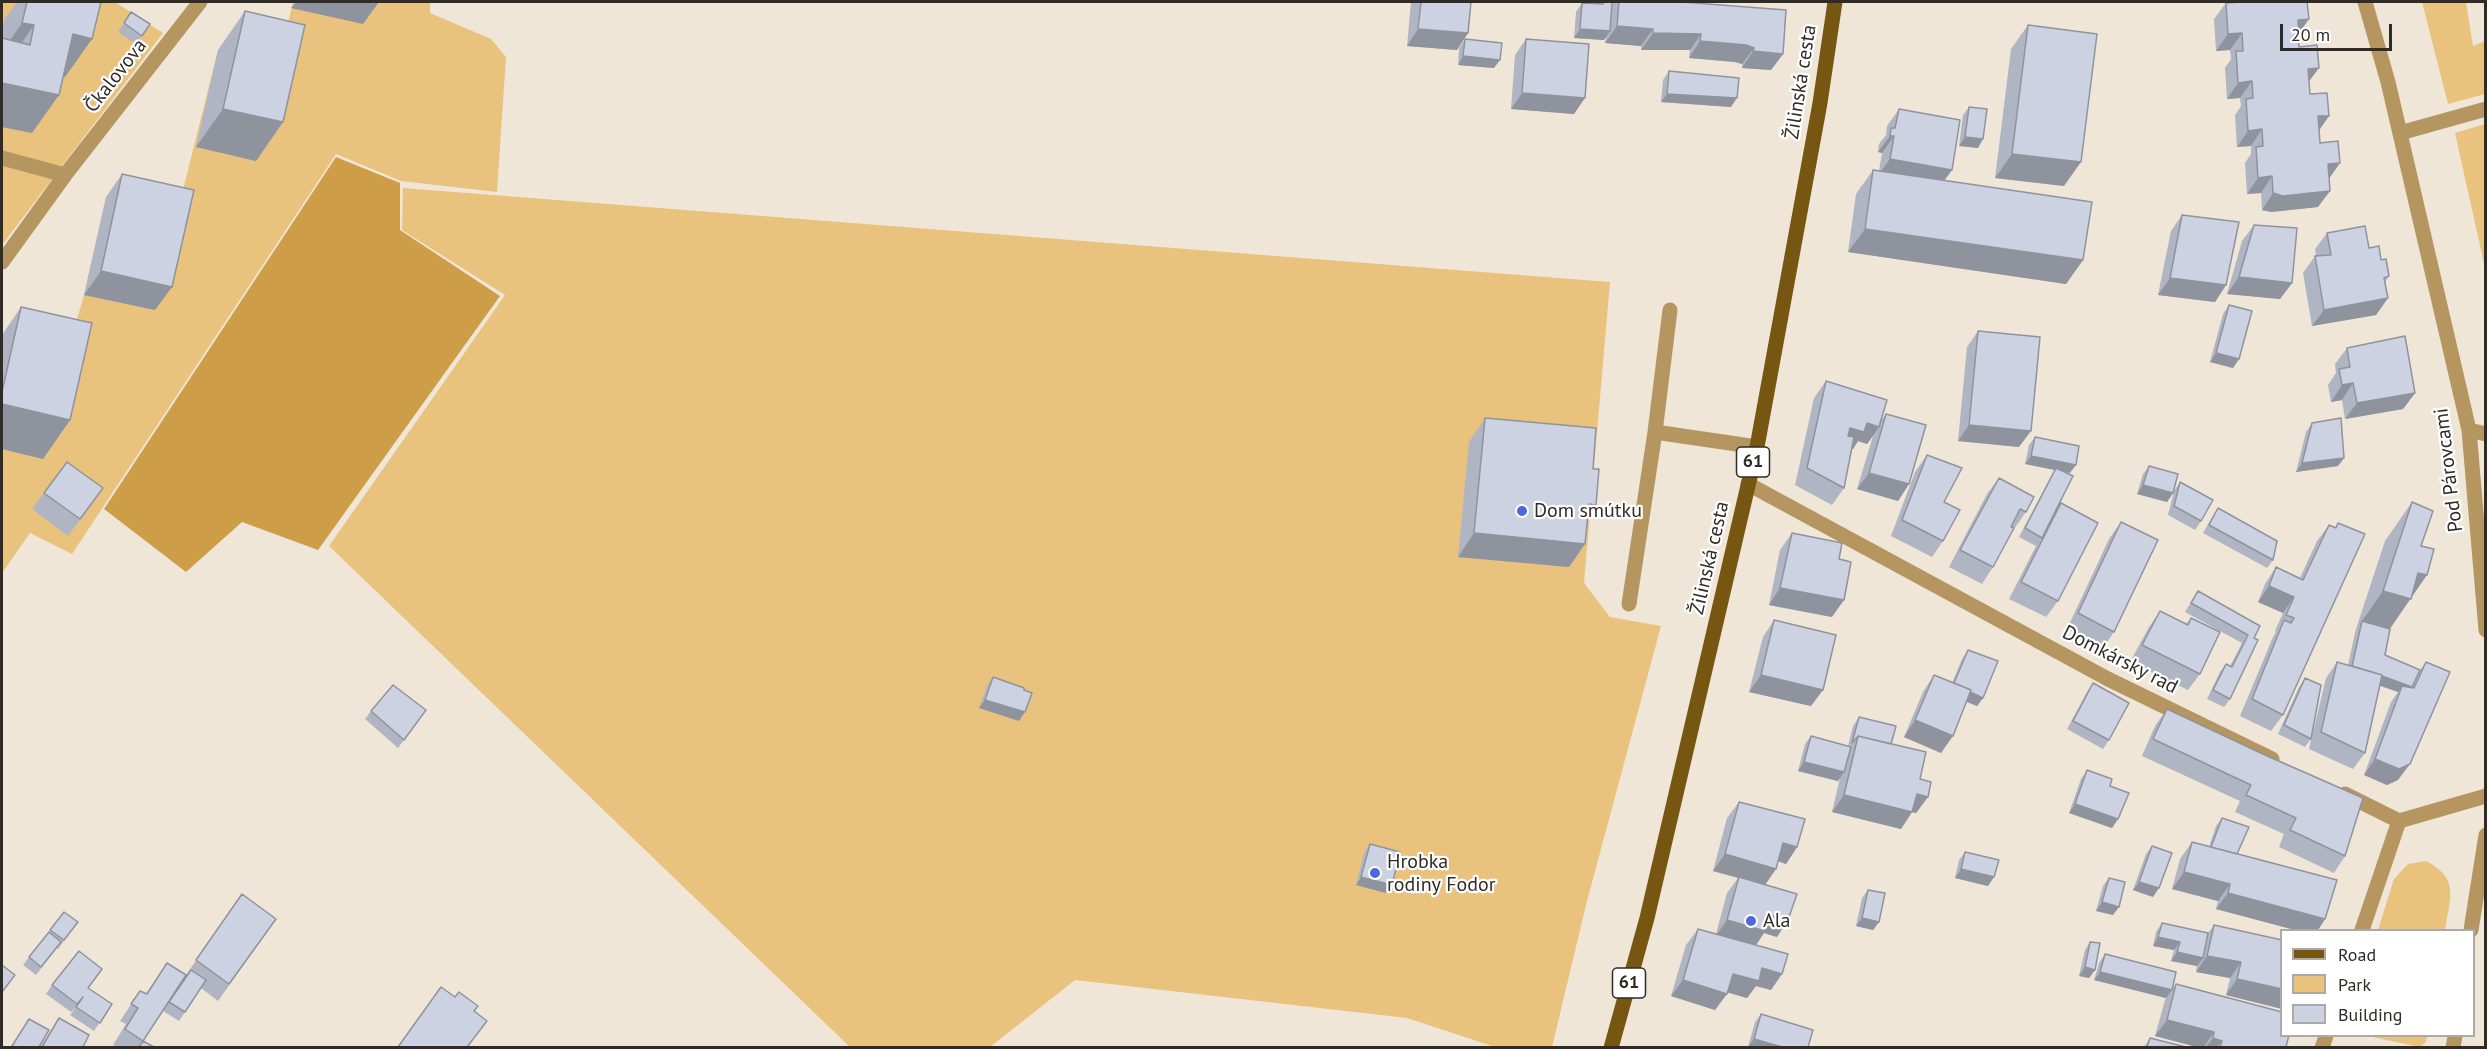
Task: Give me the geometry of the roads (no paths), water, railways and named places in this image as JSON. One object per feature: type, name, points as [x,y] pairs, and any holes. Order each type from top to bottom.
[{"type":"main road","name":"Žilinská cesta","points":[[1611,1047],[1647,918],[1699,704],[1757,447],[1820,103],[1836,2]]},
{"type":"street","name":"Čkalovova","points":[[2,262],[65,175],[200,2]]},
{"type":"street","name":"Pod Párovcami","points":[[2366,2],[2400,133],[2469,430],[2486,630]]},
{"type":"street","points":[[2400,133],[2486,109]]},
{"type":"street","points":[[2,158],[65,175]]},
{"type":"street","points":[[1629,604],[1655,432],[1670,310]]},
{"type":"street","points":[[2469,430],[2486,434]]},
{"type":"street","points":[[1655,432],[1757,447]]},
{"type":"street","name":"Domkársky rad","points":[[1748,484],[2108,679],[2280,763]]},
{"type":"street","points":[[2334,789],[2399,821],[2486,796]]},
{"type":"street","points":[[2362,929],[2399,821]]},
{"type":"street","points":[[2471,929],[2486,835]]},
{"type":"place","name":"Dom smútku","points":[[1522,511]]},
{"type":"place","name":"Hrobka rodiny Fodor","points":[[1375,873]]},
{"type":"place","name":"Ala","points":[[1751,921]]}]
